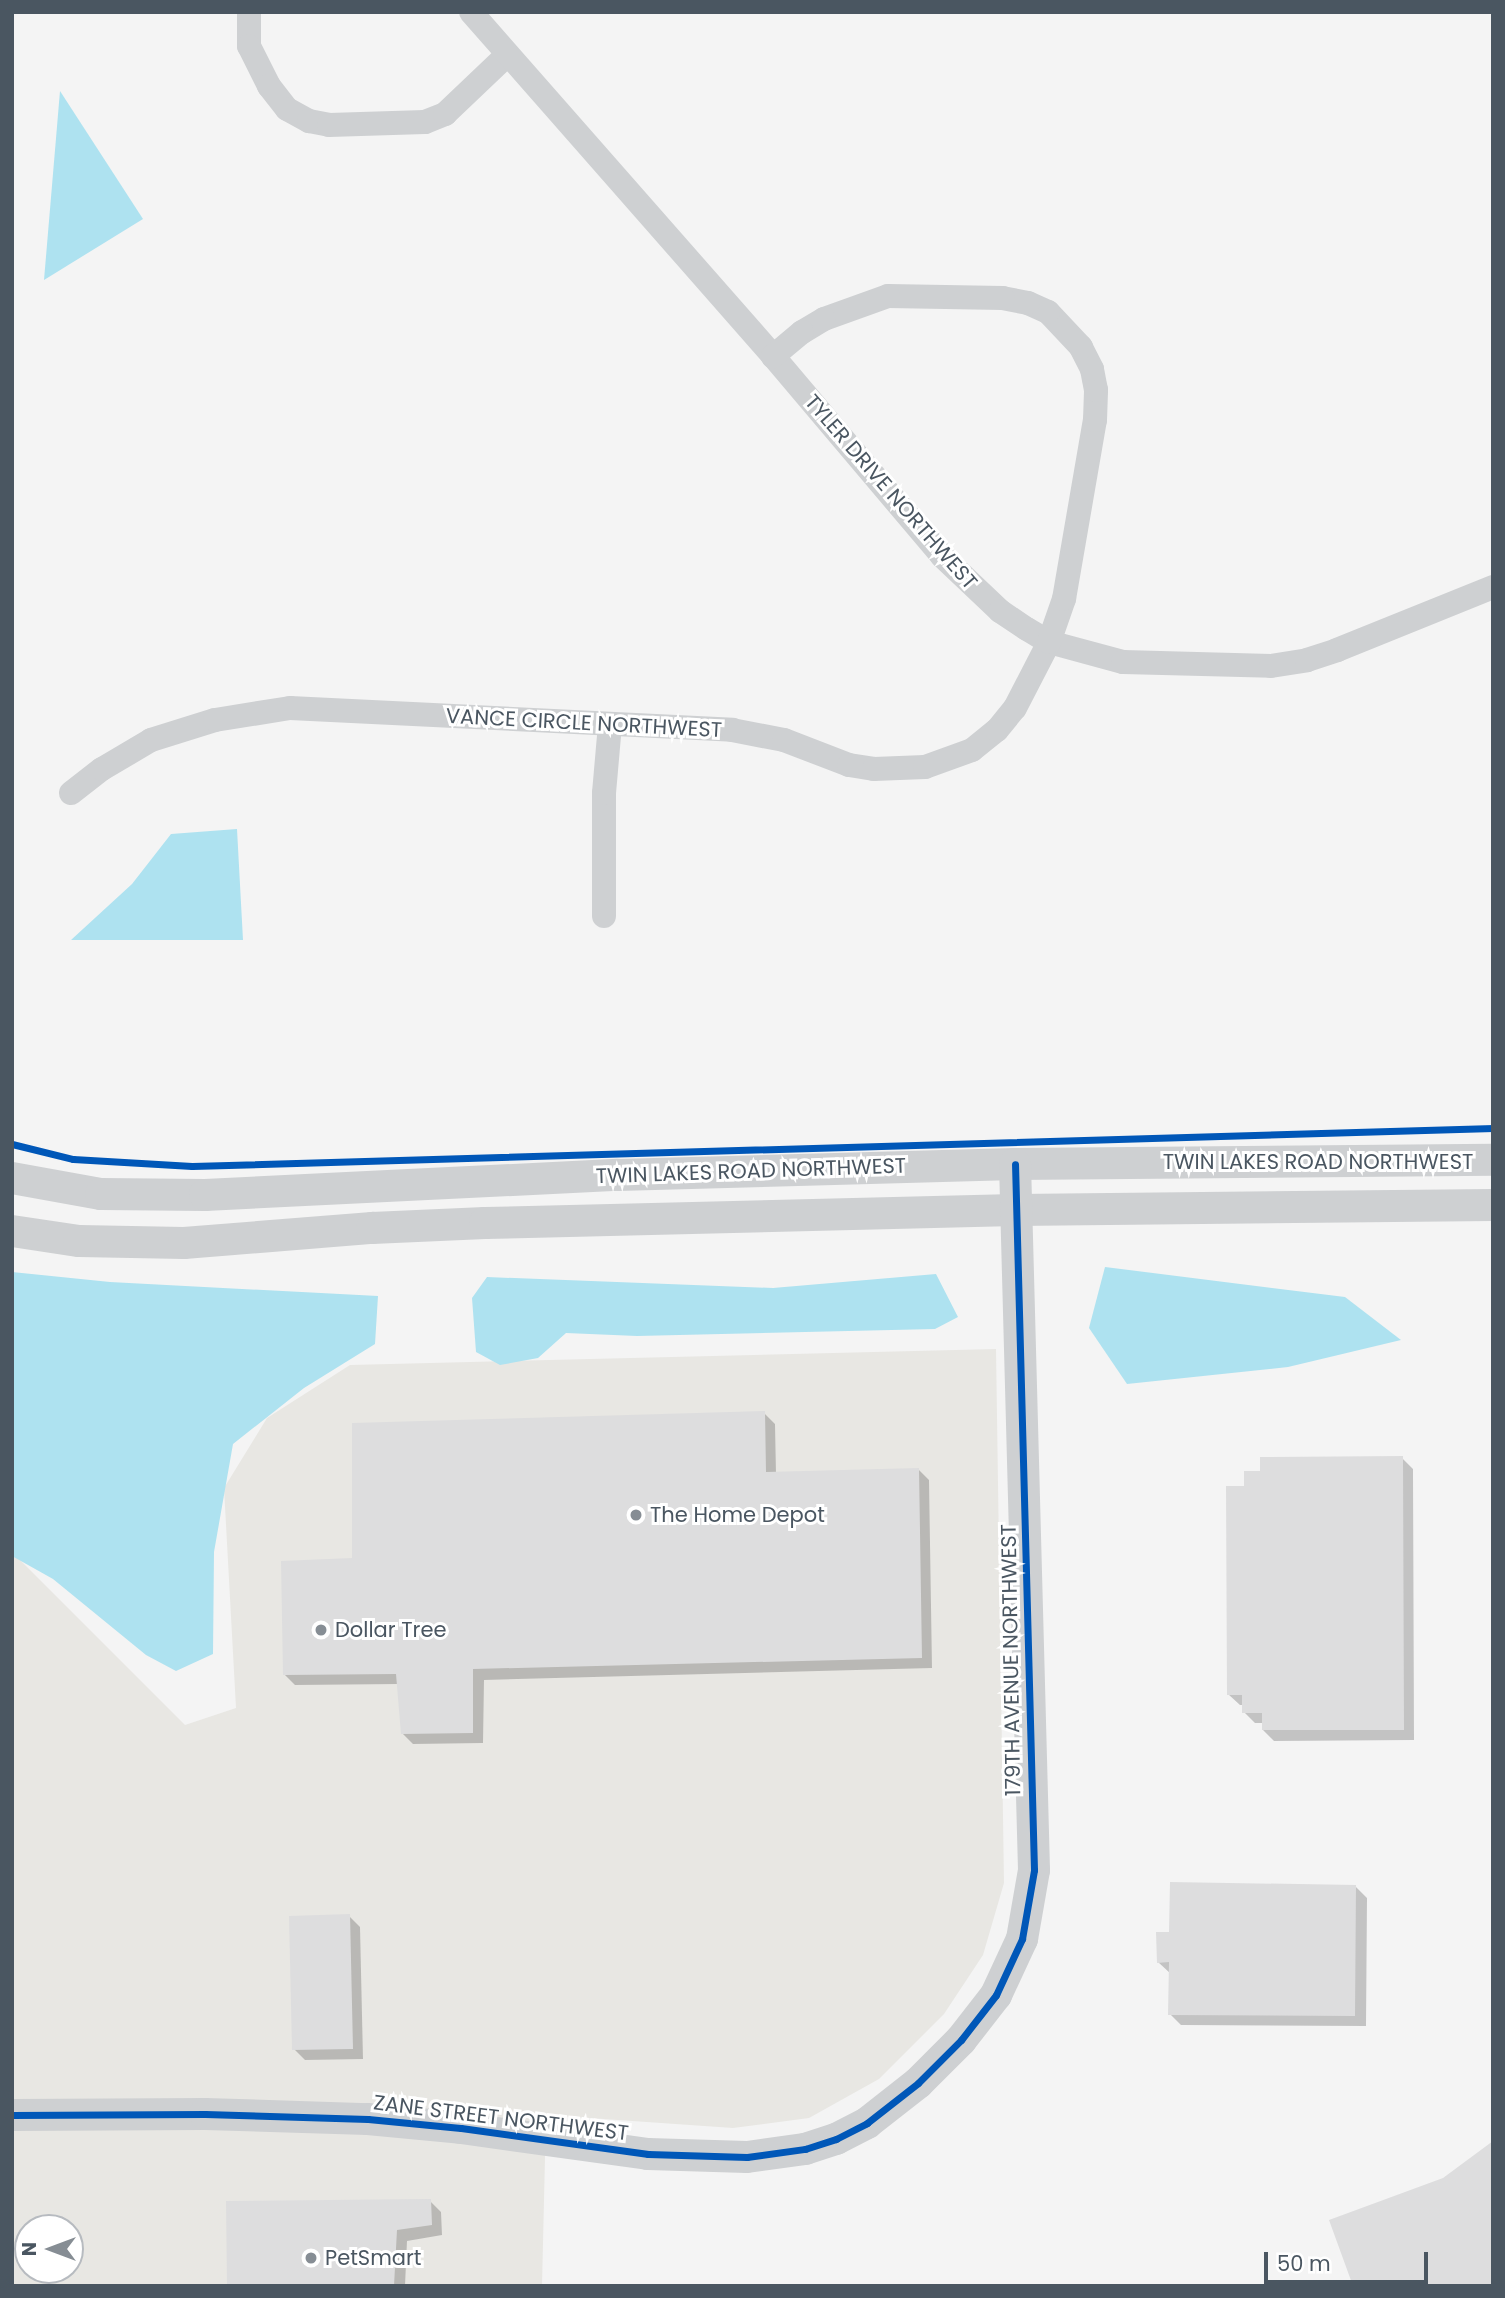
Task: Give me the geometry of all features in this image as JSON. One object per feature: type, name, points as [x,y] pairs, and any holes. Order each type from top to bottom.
[{"type":"street","points":[[248,12],[249,46],[270,86],[287,109],[309,121],[329,125],[425,122],[445,114],[507,55]]},
{"type":"street","name":"TYLER DRIVE NORTHWEST","points":[[471,12],[973,588],[1000,611],[1049,642],[1136,663],[1271,666],[1307,660],[1337,650],[1493,587]]},
{"type":"street","name":"VANCE CIRCLE NORTHWEST","points":[[71,793],[111,763],[151,740],[215,720],[290,708],[732,730],[784,740],[849,765],[898,770],[925,767],[972,750],[997,730],[1015,708],[1049,642],[1064,599],[1095,420],[1096,390],[1092,369],[1081,347],[1048,312],[1028,303],[1003,298],[888,296],[871,299],[824,319],[773,356]]},
{"type":"street","points":[[604,916],[604,793],[610,724]]},
{"type":"street","name":"TWIN LAKES ROAD NORTHWEST","points":[[12,1178],[101,1194],[205,1195],[618,1175],[1015,1164],[1493,1160]]},
{"type":"street","name":"179TH AVENUE NORTHWEST","points":[[891,2106],[961,2040],[996,1995],[1011,1968],[1030,1906],[1034,1870],[1015,1164]]},
{"type":"street","name":"TWIN LAKES ROAD NORTHWEST","points":[[12,1231],[79,1241],[184,1243],[372,1228],[485,1223],[1015,1210],[1493,1205]]},
{"type":"street","name":"ZANE STREET NORTHWEST","points":[[12,2115],[368,2119],[699,2157],[766,2155],[805,2149],[867,2123],[891,2106]]},
{"type":"shaded area","points":[[996,1349],[1004,1883],[983,1955],[944,2014],[879,2079],[809,2118],[733,2128],[546,2115],[542,2286],[12,2286],[12,1552],[185,1725],[236,1708],[224,1488],[267,1418],[350,1365]]},
{"type":"water","points":[[60,91],[143,219],[44,280]]},
{"type":"water","points":[[237,829],[243,940],[71,940],[132,884],[171,834]]},
{"type":"water","points":[[1105,1267],[1345,1297],[1401,1340],[1288,1367],[1127,1384],[1089,1328]]},
{"type":"water","points":[[12,1272],[110,1282],[378,1296],[375,1344],[304,1388],[233,1444],[214,1552],[213,1654],[176,1671],[146,1655],[53,1579],[12,1556]]},
{"type":"water","points":[[936,1274],[958,1317],[935,1329],[637,1336],[566,1333],[538,1358],[500,1365],[476,1352],[472,1298],[487,1277],[773,1288]]},
{"type":"building","name":"The Home Depot","points":[[765,1411],[766,1472],[919,1468],[922,1658],[473,1669],[473,1733],[401,1734],[396,1674],[283,1675],[281,1561],[352,1558],[352,1423]]},
{"type":"building","points":[[1403,1456],[1404,1730],[1262,1730],[1262,1713],[1242,1713],[1242,1695],[1227,1695],[1226,1486],[1244,1486],[1244,1471],[1260,1471],[1260,1457]]},
{"type":"building","points":[[1170,1882],[1356,1885],[1355,2016],[1168,2015],[1169,1962],[1157,1963],[1156,1932],[1169,1932]]},
{"type":"building","points":[[350,1914],[353,2049],[292,2050],[289,1916]]},
{"type":"building","points":[[1493,2141],[1493,2286],[1353,2286],[1329,2220],[1443,2178]]},
{"type":"building","name":"PetSmart","points":[[431,2199],[432,2225],[397,2230],[394,2286],[227,2286],[226,2201]]},
{"type":"cycle path","points":[[12,1144],[73,1159],[192,1166],[1493,1128]]},
{"type":"cycle path","points":[[12,2115],[205,2114],[368,2119],[461,2128],[648,2154],[747,2157],[805,2149],[836,2139],[867,2123],[918,2083],[961,2040],[996,1995],[1022,1939],[1034,1870],[1015,1164]]},
{"type":"place","name":"The Home Depot","points":[[636,1515]]},
{"type":"place","name":"Dollar Tree","points":[[321,1630]]},
{"type":"place","name":"PetSmart","points":[[311,2258]]}]
